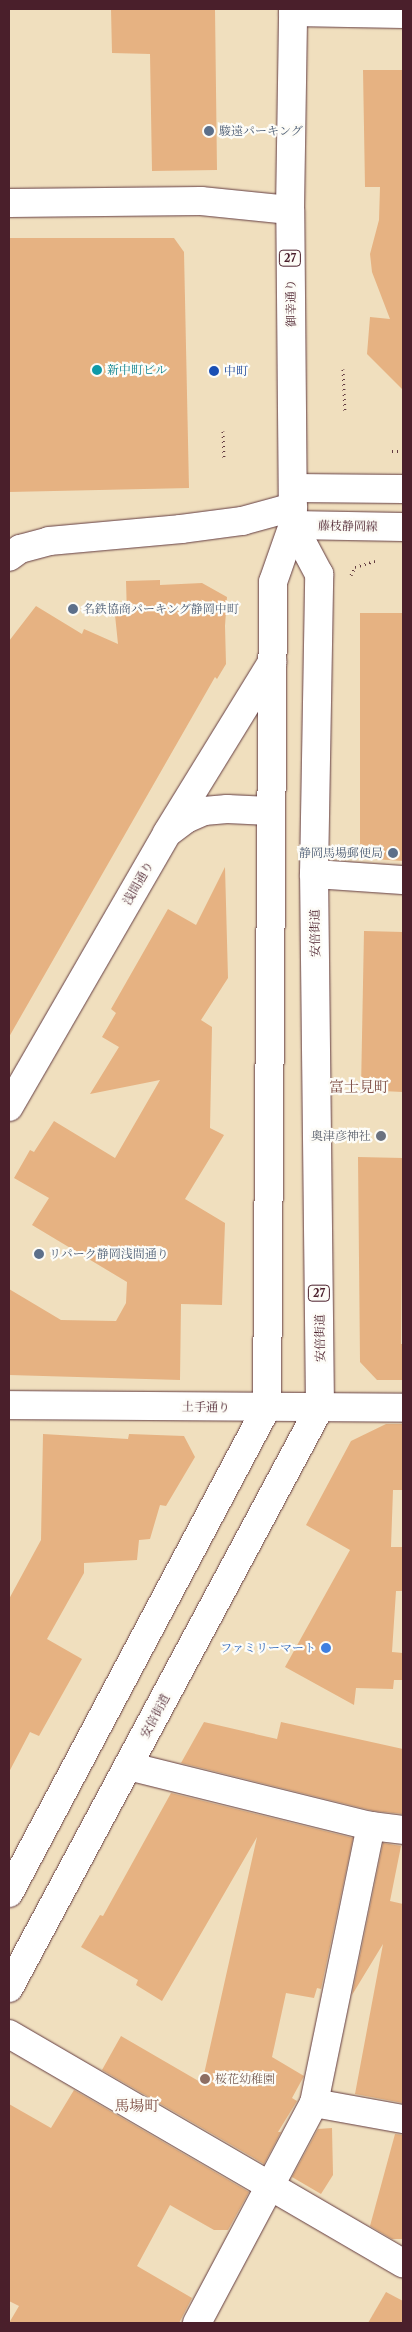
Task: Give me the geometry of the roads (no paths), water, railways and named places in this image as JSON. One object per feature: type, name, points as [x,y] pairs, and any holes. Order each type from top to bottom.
[{"type":"main road","points":[[293,10],[403,14]]},
{"type":"main road","name":"御幸通り","points":[[293,10],[290,210],[293,507]]},
{"type":"main road","points":[[9,203],[201,201],[290,210]]},
{"type":"main road","points":[[9,557],[20,549],[49,540],[181,529],[242,521],[293,507],[403,489]]},
{"type":"main road","name":"藤枝静岡線","points":[[293,507],[403,527]]},
{"type":"main road","name":"27","points":[[9,1894],[267,1407],[273,582],[293,507]]},
{"type":"main road","name":"安倍街道","points":[[9,1988],[320,1407],[314,874],[319,574],[293,507]]},
{"type":"main road","name":"浅間通り","points":[[9,1107],[167,833],[272,662]]},
{"type":"main road","points":[[167,833],[186,818],[204,812],[227,809],[270,811]]},
{"type":"main road","points":[[314,874],[403,880]]},
{"type":"main road","name":"土手通り","points":[[9,1405],[403,1408]]},
{"type":"main road","points":[[128,1766],[371,1826],[403,1830]]},
{"type":"main road","points":[[197,2323],[272,2187],[314,2103],[371,1826]]},
{"type":"main road","points":[[9,2034],[403,2263]]},
{"type":"main road","points":[[314,2103],[403,2118]]},
{"type":"place","name":"駿遠パーキング","points":[[209,131]]},
{"type":"place","name":"新中町ビル","points":[[97,370]]},
{"type":"place","name":"中町","points":[[214,371]]},
{"type":"place","name":"名鉄協商パーキング静岡中町","points":[[73,609]]},
{"type":"place","name":"静岡馬場郵便局","points":[[393,853]]},
{"type":"place","name":"奥津彦神社","points":[[381,1136]]},
{"type":"place","name":"リパーク静岡浅間通り","points":[[39,1254]]},
{"type":"place","name":"ファミリーマート","points":[[326,1648]]},
{"type":"place","name":"桜花幼稚園","points":[[205,2079]]},
{"type":"district","name":"富士見町","points":[[359,1087]]},
{"type":"district","name":"馬場町","points":[[137,2106]]}]
